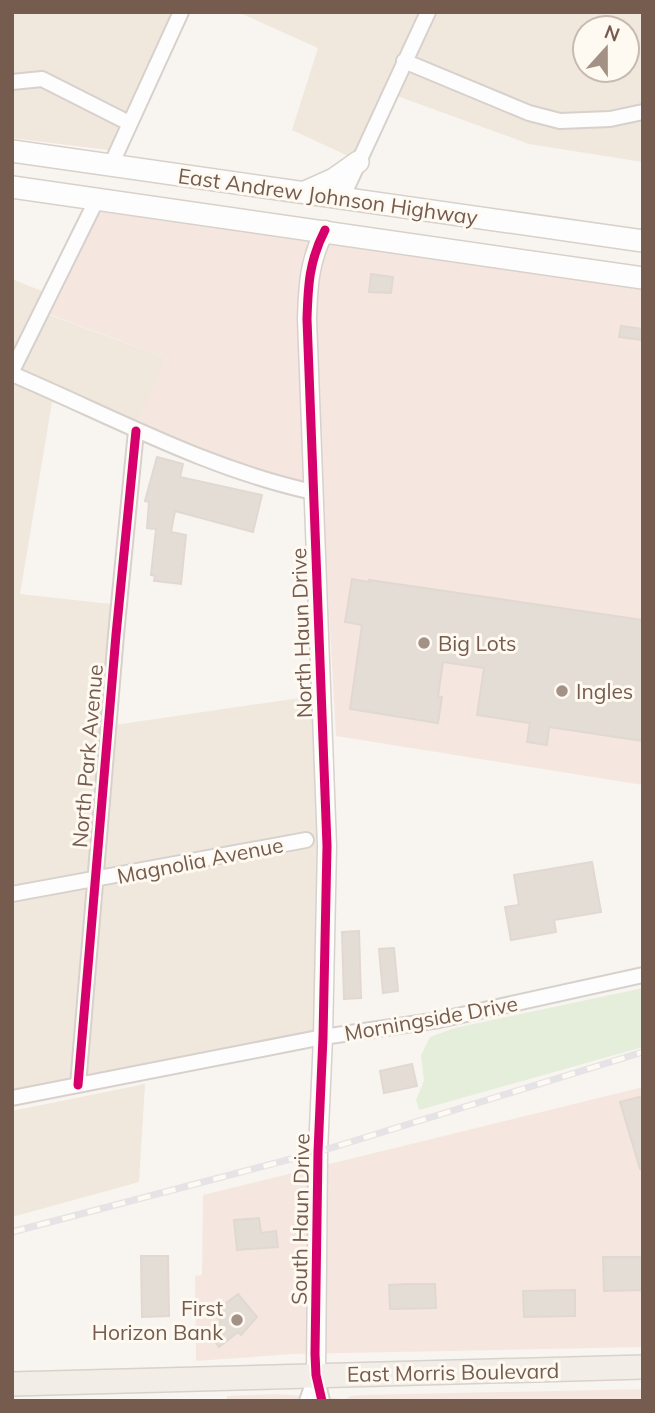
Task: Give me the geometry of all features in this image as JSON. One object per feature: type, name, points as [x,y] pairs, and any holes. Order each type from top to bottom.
[{"type":"main road","name":"East Andrew Johnson Highway","points":[[12,151],[643,241]]},
{"type":"main road","points":[[304,192],[334,179],[358,162]]},
{"type":"main road","points":[[97,199],[111,165]]},
{"type":"main road","name":"East Andrew Johnson Highway","points":[[12,187],[643,278]]},
{"type":"main road","points":[[324,230],[342,198]]},
{"type":"main road","name":"East Morris Boulevard","points":[[12,1384],[59,1391],[316,1375],[643,1367]]},
{"type":"street","points":[[111,165],[181,12]]},
{"type":"street","points":[[342,198],[428,12]]},
{"type":"street","points":[[404,61],[529,113],[561,121],[610,120],[643,112]]},
{"type":"street","points":[[12,82],[42,79],[129,123]]},
{"type":"street","points":[[97,199],[12,373],[136,431],[270,482],[313,492]]},
{"type":"street","name":"North Haun Drive","points":[[323,1037],[327,846],[307,320],[308,282],[314,252],[324,230]]},
{"type":"street","name":"North Park Avenue","points":[[78,1085],[94,880],[136,431]]},
{"type":"street","name":"Magnolia Avenue","points":[[12,894],[306,840]]},
{"type":"street","name":"Morningside Drive","points":[[12,1098],[323,1037],[439,1020],[643,975]]},
{"type":"street","name":"South Haun Drive","points":[[322,1401],[316,1375],[318,1152],[323,1037]]},
{"type":"street","name":"South Haun Drive","points":[[307,1401],[316,1375]]},
{"type":"shaded area","points":[[12,12],[181,12],[117,151],[12,138]]},
{"type":"shaded area","points":[[238,12],[643,12],[643,162],[529,144],[389,93],[359,161],[292,130],[318,48]]},
{"type":"shaded area","points":[[100,212],[396,251],[643,289],[643,785],[336,736],[322,486],[255,469],[137,424],[166,358],[46,313]]},
{"type":"shaded area","points":[[12,279],[49,294],[41,312],[166,358],[136,431],[52,402],[20,594],[119,605],[108,726],[320,695],[323,1037],[12,1098]]},
{"type":"shaded area","points":[[145,1084],[139,1182],[12,1217],[12,1111]]},
{"type":"shaded area","points":[[643,1087],[643,1347],[292,1354],[196,1361],[195,1276],[202,1275],[203,1195]]},
{"type":"shaded area","points":[[643,1389],[643,1401],[227,1401],[227,1396],[275,1394],[346,1399],[362,1395]]},
{"type":"green space","points":[[643,988],[643,1047],[419,1110],[416,1100],[424,1081],[421,1055],[430,1037],[455,1028]]},
{"type":"building","points":[[371,274],[393,277],[391,293],[369,292]]},
{"type":"building","points":[[621,326],[643,329],[643,340],[619,337]]},
{"type":"building","points":[[157,457],[183,464],[180,477],[262,495],[253,532],[175,511],[171,532],[186,535],[181,584],[154,581],[155,576],[151,575],[156,529],[147,528],[149,502],[145,501]]},
{"type":"building","points":[[352,579],[643,620],[643,741],[549,727],[547,745],[527,742],[530,723],[477,715],[484,668],[443,662],[438,696],[442,697],[438,723],[350,709],[362,625],[345,622]]},
{"type":"building","points":[[592,862],[601,912],[554,920],[556,932],[511,940],[505,907],[519,905],[514,875]]},
{"type":"building","points":[[359,931],[361,998],[344,999],[342,932]]},
{"type":"building","points":[[394,948],[398,991],[383,993],[379,949]]},
{"type":"building","points":[[412,1064],[417,1086],[384,1093],[380,1071]]},
{"type":"building","points":[[643,1096],[643,1169],[640,1169],[620,1102]]},
{"type":"building","points":[[259,1218],[261,1233],[276,1231],[278,1247],[237,1250],[234,1220]]},
{"type":"building","points":[[141,1256],[168,1256],[169,1316],[142,1317]]},
{"type":"building","points":[[603,1257],[643,1257],[643,1290],[604,1291]]},
{"type":"building","points":[[435,1284],[436,1308],[390,1309],[389,1285]]},
{"type":"building","points":[[575,1290],[575,1316],[524,1317],[523,1291]]},
{"type":"building","name":"First Horizon Bank","points":[[238,1294],[257,1317],[241,1335],[238,1332],[219,1347],[208,1332],[221,1322],[214,1312]]},
{"type":"railway","points":[[12,1232],[318,1152],[643,1052]]},
{"type":"cycle path","points":[[322,1401],[316,1375],[315,1354],[327,846],[307,319],[310,274],[325,230]]},
{"type":"cycle path","points":[[78,1085],[136,431]]},
{"type":"place","name":"Big Lots","points":[[424,643]]},
{"type":"place","name":"Ingles","points":[[562,691]]},
{"type":"place","name":"First Horizon Bank","points":[[237,1320]]}]
